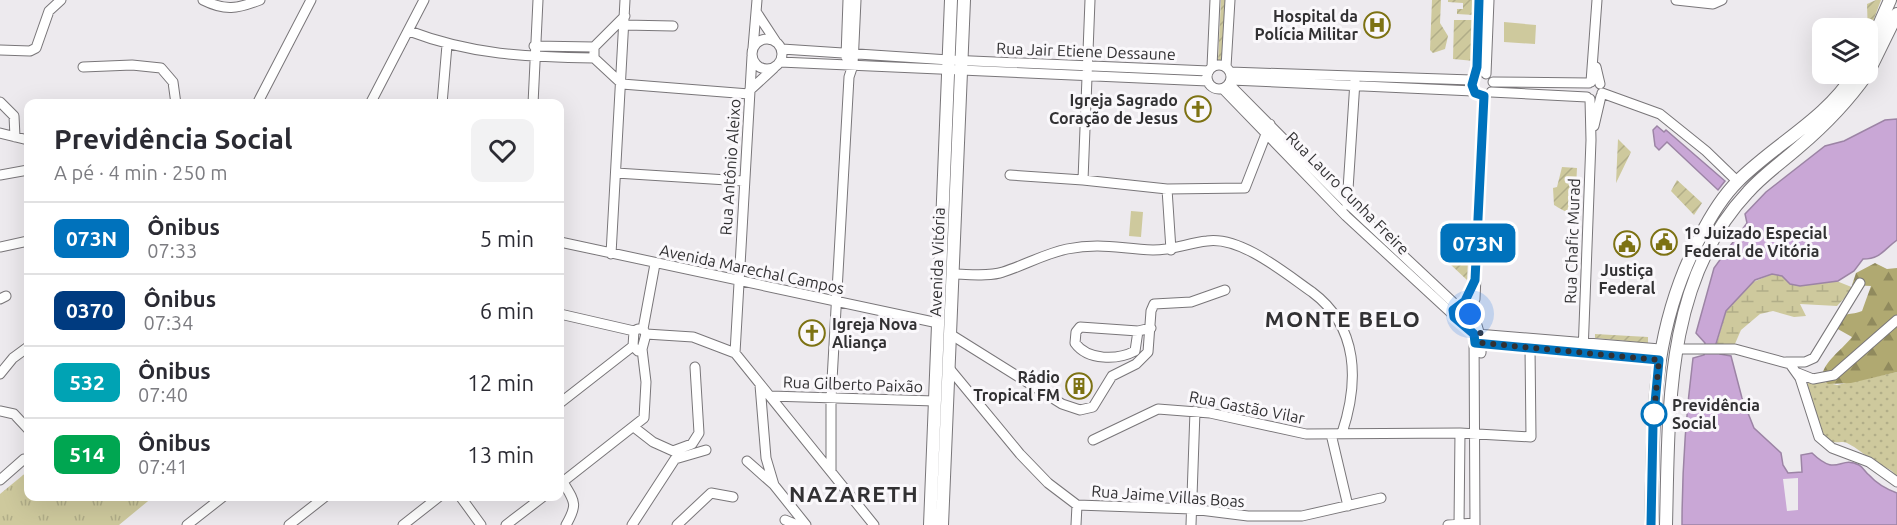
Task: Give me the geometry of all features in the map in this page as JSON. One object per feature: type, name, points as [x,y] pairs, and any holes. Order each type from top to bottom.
[{"type":"main road","name":"Avenida Vitória","points":[[942,525],[952,274],[955,66],[951,0]]},
{"type":"main road","name":"Avenida Vitória","points":[[930,525],[938,323],[955,66],[964,0]]},
{"type":"main road","points":[[1878,27],[1890,0]]},
{"type":"main road","points":[[1878,51],[1897,14]]},
{"type":"main road","points":[[1651,525],[1653,425],[1660,354],[1667,319],[1686,264],[1711,216],[1737,182],[1808,124],[1846,84]]},
{"type":"main road","points":[[1666,525],[1676,349],[1687,303],[1706,249],[1737,204],[1767,173],[1827,123],[1858,84]]},
{"type":"main road","points":[[1737,182],[1737,204]]},
{"type":"main road","points":[[938,323],[947,330],[950,340]]},
{"type":"main road","points":[[1660,354],[1673,373]]},
{"type":"street","points":[[0,50],[30,51],[36,48],[49,11],[61,0]]},
{"type":"street","points":[[203,0],[222,9],[232,9],[260,0]]},
{"type":"street","points":[[260,99],[311,0]]},
{"type":"street","points":[[373,99],[424,0]]},
{"type":"street","points":[[533,99],[538,0]]},
{"type":"street","points":[[611,254],[625,0]]},
{"type":"street","name":"Rua Antônio Aleixo","points":[[735,354],[749,92],[757,0]]},
{"type":"street","points":[[848,0],[850,54]]},
{"type":"street","points":[[831,471],[831,398],[836,301],[849,65],[856,0]]},
{"type":"street","points":[[1085,180],[1086,70],[1090,0]]},
{"type":"street","points":[[1228,78],[1230,0]]},
{"type":"street","points":[[1478,77],[1479,0]]},
{"type":"street","points":[[1473,91],[1478,77],[1489,0]]},
{"type":"street","name":"Rua Chafic Murad","points":[[1583,348],[1591,140],[1597,88],[1593,56],[1597,0]]},
{"type":"street","points":[[1676,0],[1713,4],[1722,0]]},
{"type":"street","points":[[1211,1],[1208,81],[1215,88],[1228,78],[1355,80],[1478,77],[1493,82],[1597,88],[1660,114],[1706,151],[1737,182]]},
{"type":"street","points":[[757,13],[779,45],[777,65]]},
{"type":"street","points":[[534,46],[594,47],[624,21],[673,26]]},
{"type":"street","points":[[409,31],[447,45],[534,57],[594,58],[622,84],[749,92]]},
{"type":"street","points":[[760,40],[779,45],[955,66],[777,65],[762,69],[754,62],[752,52],[760,40]]},
{"type":"street","points":[[442,99],[447,45]]},
{"type":"street","points":[[594,47],[594,58]]},
{"type":"street","points":[[83,67],[132,65],[161,68],[173,82],[175,99]]},
{"type":"street","name":"Rua Antônio Aleixo","points":[[749,92],[777,65]]},
{"type":"street","name":"Rua Jair Etiene Dessaune","points":[[955,66],[1086,70],[1210,69],[1218,65],[1228,78]]},
{"type":"street","name":"Rua Jair Etiene Dessaune","points":[[1086,70],[1208,81]]},
{"type":"street","name":"Rua Lauro Cunha Freire","points":[[1228,78],[1268,128],[1346,216],[1478,338]]},
{"type":"street","points":[[1355,80],[1487,94],[1588,98],[1597,88]]},
{"type":"street","points":[[1346,216],[1355,80]]},
{"type":"street","points":[[1464,309],[1453,310],[1455,319],[1466,321],[1464,309],[1475,280],[1487,94],[1493,82]]},
{"type":"street","name":"Rua Chafic Murad","points":[[1591,140],[1588,98],[1585,90],[1597,88]]},
{"type":"street","points":[[0,102],[14,116],[15,137]]},
{"type":"street","points":[[1010,175],[1167,189],[1245,188],[1268,128]]},
{"type":"street","name":"Rua Lauro Cunha Freire","points":[[1268,128],[1464,309],[1478,338]]},
{"type":"street","points":[[0,133],[24,139]]},
{"type":"street","points":[[0,175],[24,171]]},
{"type":"street","points":[[616,173],[744,181]]},
{"type":"street","points":[[1167,189],[1172,250]]},
{"type":"street","points":[[952,274],[1002,273],[1045,255],[1094,245],[1172,250],[1209,240],[1237,245],[1283,272],[1318,297],[1334,314],[1345,331],[1354,370],[1348,412],[1342,433]]},
{"type":"street","points":[[0,247],[24,242]]},
{"type":"street","name":"Avenida Marechal Campos","points":[[564,243],[938,323]]},
{"type":"street","points":[[564,481],[644,418],[647,404],[637,348],[655,264]]},
{"type":"street","points":[[1676,349],[1749,351],[1786,362],[1805,362],[1814,358],[1860,283]]},
{"type":"street","points":[[950,340],[1039,392],[1080,410],[1093,407],[1112,376],[1144,358],[1151,344],[1151,311],[1154,303],[1191,302],[1225,290]]},
{"type":"street","points":[[564,315],[641,331],[693,337],[735,354],[874,525]]},
{"type":"street","points":[[1786,362],[1798,373],[1814,379],[1834,375],[1897,320]]},
{"type":"street","points":[[1138,331],[1135,351],[1116,358],[1088,352],[1076,343],[1076,332],[1084,326],[1138,331],[1151,328]]},
{"type":"street","points":[[1478,338],[1530,348],[1583,348]]},
{"type":"street","points":[[1478,338],[1660,354]]},
{"type":"street","points":[[1448,525],[1477,524],[1478,338]]},
{"type":"street","points":[[564,400],[637,348]]},
{"type":"street","points":[[1477,434],[1531,437],[1530,348]]},
{"type":"street","points":[[0,374],[9,362],[24,350]]},
{"type":"street","points":[[632,525],[674,455],[692,444],[699,433],[695,367]]},
{"type":"street","name":"Rua Jaime Villas Boas","points":[[948,368],[992,423],[1041,476],[1077,505],[1192,509],[1280,517],[1319,514],[1381,498]]},
{"type":"street","points":[[1798,373],[1819,437],[1832,448],[1869,462],[1897,482]]},
{"type":"street","points":[[760,385],[764,441],[774,485]]},
{"type":"street","points":[[948,389],[965,388]]},
{"type":"street","name":"Rua Gilberto Paixão","points":[[770,396],[935,401]]},
{"type":"street","points":[[780,410],[783,398]]},
{"type":"street","name":"Rua Gastão Vilar","points":[[1093,440],[1155,409],[1195,411],[1283,431],[1331,434],[1477,434]]},
{"type":"street","points":[[0,411],[14,414],[24,422]]},
{"type":"street","points":[[1191,525],[1195,411]]},
{"type":"street","points":[[634,428],[674,455],[706,450]]},
{"type":"street","points":[[1331,434],[1348,506]]},
{"type":"street","points":[[1459,524],[1460,434]]},
{"type":"street","points":[[0,480],[24,459]]},
{"type":"street","points":[[747,461],[774,485],[806,525]]},
{"type":"street","points":[[564,487],[574,501],[574,510],[566,525]]},
{"type":"street","points":[[677,525],[711,493],[733,497]]},
{"type":"street","points":[[187,525],[218,501]]},
{"type":"street","points":[[289,525],[320,501]]},
{"type":"street","points":[[403,525],[434,501]]},
{"type":"street","points":[[464,501],[481,525]]},
{"type":"street","points":[[506,525],[537,501]]},
{"type":"street","points":[[1077,505],[1077,525]]},
{"type":"street","points":[[784,520],[797,525]]},
{"type":"green space","points":[[1221,0],[1227,0],[1224,61],[1218,61]]},
{"type":"green space","points":[[1432,0],[1441,0],[1440,23],[1448,36],[1445,49],[1433,53],[1430,50]]},
{"type":"green space","points":[[1448,0],[1474,0],[1474,15],[1457,14],[1457,9],[1463,9],[1463,3],[1448,2]]},
{"type":"green space","points":[[1881,0],[1874,18],[1867,18],[1867,4]]},
{"type":"green space","points":[[1454,20],[1474,20],[1474,61],[1453,59]]},
{"type":"green space","points":[[1504,22],[1536,25],[1535,44],[1504,42]]},
{"type":"green space","points":[[1618,139],[1631,152],[1616,183]]},
{"type":"green space","points":[[1562,167],[1577,168],[1575,209],[1570,211],[1564,211],[1554,205],[1553,188],[1557,187]]},
{"type":"green space","points":[[1677,180],[1702,203],[1694,215],[1671,191]]},
{"type":"green space","points":[[1131,211],[1143,212],[1141,237],[1129,236]]},
{"type":"green space","points":[[1459,258],[1468,260],[1467,280],[1450,264],[1457,263]]},
{"type":"green space","points":[[1875,263],[1887,269],[1897,268],[1897,372],[1851,383],[1828,384],[1821,378],[1823,372],[1829,361],[1852,337],[1836,328],[1844,316],[1862,311],[1871,286],[1852,285],[1856,273]]},
{"type":"green space","points":[[1772,274],[1782,276],[1795,285],[1834,280],[1854,288],[1837,306],[1800,304],[1806,316],[1794,317],[1773,311],[1760,314],[1741,330],[1734,346],[1716,346],[1726,311],[1751,283]]},
{"type":"green space","points":[[1595,334],[1648,337],[1648,343],[1595,338]]},
{"type":"green space","points":[[1897,372],[1897,477],[1892,471],[1877,464],[1858,449],[1844,442],[1831,441],[1824,435],[1813,411],[1807,378],[1837,385]]},
{"type":"green space","points":[[24,474],[24,501],[148,501],[119,525],[0,525],[0,494]]},
{"type":"shaded area","points":[[1897,119],[1897,240],[1878,255],[1863,259],[1854,271],[1838,281],[1800,286],[1790,284],[1782,276],[1772,274],[1755,280],[1726,311],[1715,347],[1720,354],[1731,356],[1742,398],[1754,428],[1781,453],[1783,465],[1788,473],[1802,472],[1801,455],[1812,453],[1828,464],[1847,462],[1859,465],[1878,484],[1897,493],[1897,525],[1682,525],[1685,442],[1693,358],[1704,355],[1705,343],[1696,333],[1714,268],[1747,223],[1745,214],[1766,192],[1825,146],[1844,141],[1885,120]]},
{"type":"shaded area","points":[[1657,126],[1664,132],[1666,130],[1725,181],[1718,190],[1667,142],[1659,150],[1655,146],[1653,130]]},
{"type":"pier","points":[[1798,478],[1798,510],[1787,511],[1783,479]]},
{"type":"bus line","name":"073N","points":[[1479,0],[1477,67],[1472,89],[1475,93],[1484,96],[1475,280],[1465,301],[1453,310],[1454,317],[1474,334],[1475,343],[1659,360],[1653,425],[1651,525]]},
{"type":"place","name":"Hospital da Polícia Militar","points":[[1377,25]]},
{"type":"place","name":"Igreja Sagrado Coração de Jesus","points":[[1198,109]]},
{"type":"place","name":"1º Juizado Especial Federal de Vitória","points":[[1664,242]]},
{"type":"place","name":"Justiça Federal","points":[[1627,244]]},
{"type":"place","name":"Igreja Nova Aliança","points":[[812,333]]},
{"type":"place","name":"Rádio Tropical FM","points":[[1079,386]]},
{"type":"place","name":"Previdência Social","points":[[1654,414]]},
{"type":"district","name":"MONTE BELO","points":[[1343,318]]},
{"type":"district","name":"NAZARETH","points":[[854,493]]},
{"type":"route","points":[[1470,314],[1481,334],[1482,343],[1659,360],[1654,414]]}]
